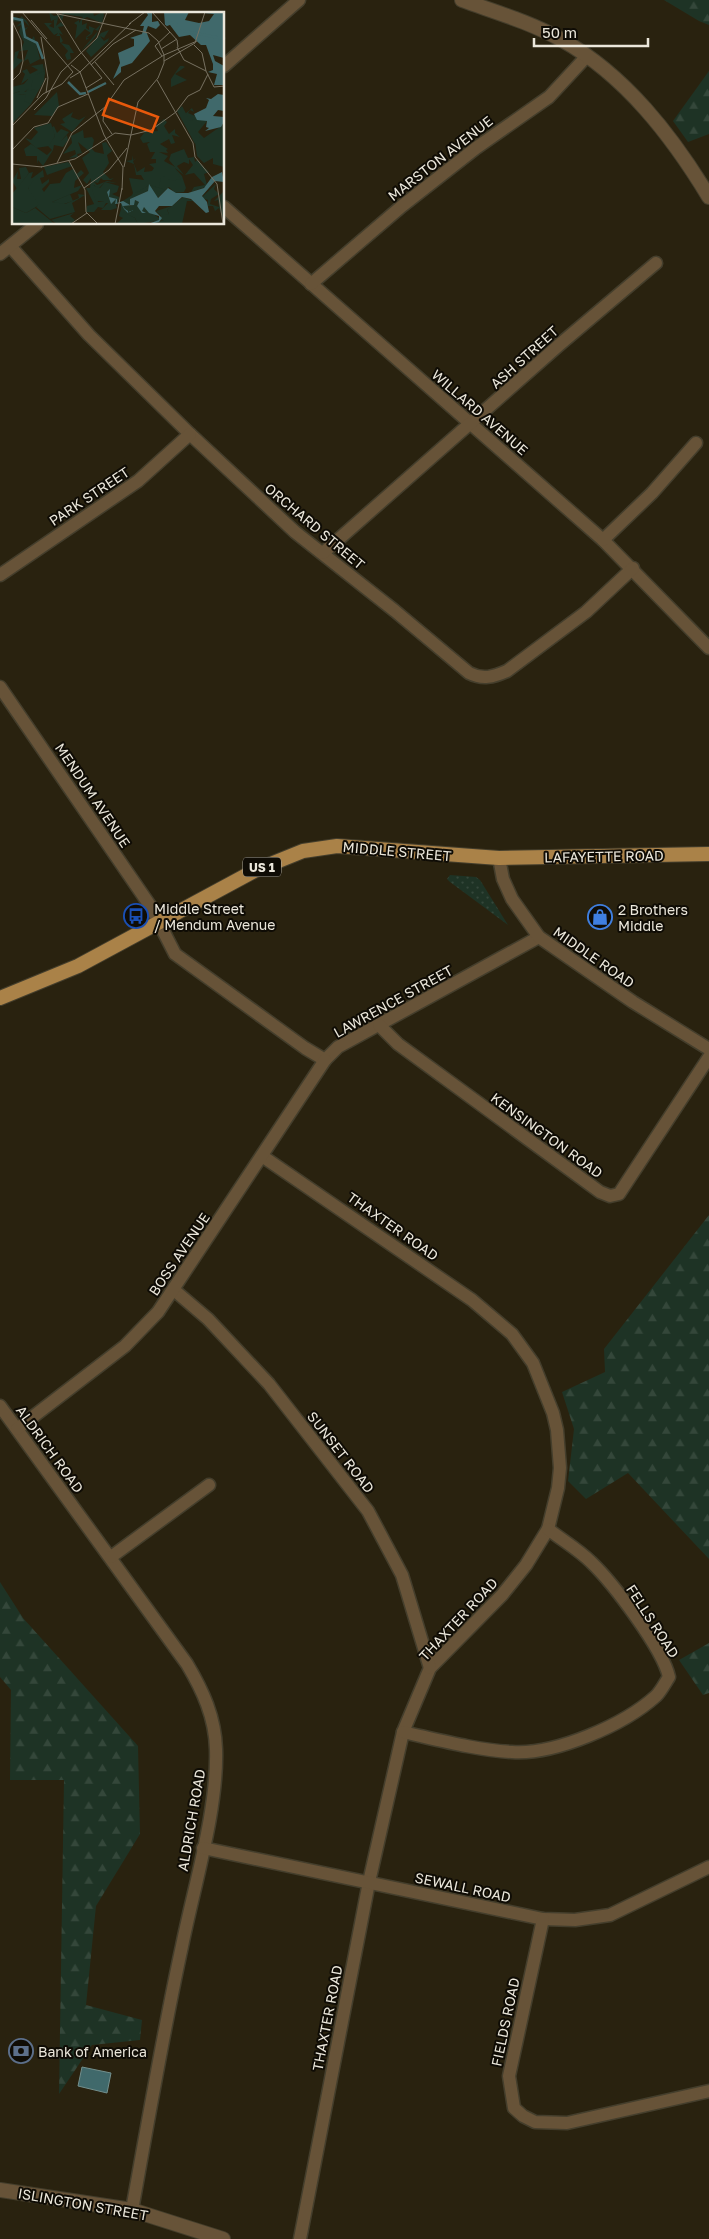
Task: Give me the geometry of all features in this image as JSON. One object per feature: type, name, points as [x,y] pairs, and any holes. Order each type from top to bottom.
[{"type":"main road","name":"MIDDLE STREET","points":[[0,998],[78,966],[256,870],[286,857],[320,848],[355,846],[448,856],[499,858]]},
{"type":"main road","name":"LAFAYETTE ROAD","points":[[499,858],[709,854]]},
{"type":"street","points":[[225,65],[299,0]]},
{"type":"street","points":[[462,0],[544,31],[586,56],[620,84],[650,114],[672,141],[709,197]]},
{"type":"street","name":"MARSTON AVENUE","points":[[311,284],[469,153],[549,97],[586,56]]},
{"type":"street","name":"WILLARD AVENUE","points":[[225,208],[603,540],[633,568],[709,648]]},
{"type":"street","points":[[5,250],[36,225]]},
{"type":"street","name":"ORCHARD STREET","points":[[5,250],[190,434],[295,532],[469,673],[480,678],[493,677],[528,658],[586,612],[633,568]]},
{"type":"street","name":"ASH STREET","points":[[322,553],[559,345],[656,263]]},
{"type":"street","name":"PARK STREET","points":[[0,575],[138,482],[190,434]]},
{"type":"street","points":[[603,540],[652,493],[696,443]]},
{"type":"street","name":"MENDUM AVENUE","points":[[0,687],[151,907],[158,922]]},
{"type":"street","name":"MIDDLE ROAD","points":[[499,858],[503,879],[512,899],[539,937],[633,1002],[709,1049]]},
{"type":"street","points":[[158,922],[176,954],[186,963],[305,1048],[325,1060]]},
{"type":"street","name":"LAWRENCE STREET","points":[[325,1060],[338,1048],[539,937]]},
{"type":"street","name":"KENSINGTON ROAD","points":[[379,1025],[398,1044],[600,1192],[610,1196],[619,1194],[709,1057]]},
{"type":"street","name":"BOSS AVENUE","points":[[18,1429],[125,1346],[158,1312],[325,1060]]},
{"type":"street","name":"THAXTER ROAD","points":[[262,1156],[472,1300],[512,1334],[533,1363],[553,1412],[557,1430],[560,1468],[558,1488],[548,1529],[526,1565],[502,1595],[430,1668],[403,1732],[368,1882],[300,2239]]},
{"type":"street","name":"SUNSET ROAD","points":[[174,1290],[208,1319],[269,1384],[368,1511],[402,1574],[430,1668]]},
{"type":"street","name":"ALDRICH ROAD","points":[[0,1406],[187,1664],[202,1690],[212,1719],[216,1748],[216,1775],[203,1848],[168,2010],[132,2210]]},
{"type":"street","points":[[111,1557],[209,1485]]},
{"type":"street","name":"FELLS ROAD","points":[[403,1732],[458,1744],[513,1752],[548,1750],[614,1724],[657,1695],[669,1677],[666,1663],[614,1588],[591,1562],[548,1529]]},
{"type":"street","name":"SEWALL ROAD","points":[[203,1848],[543,1919],[575,1920],[610,1915],[709,1867]]},
{"type":"street","name":"FIELDS ROAD","points":[[543,1919],[509,2076],[510,2095],[514,2108],[535,2122],[567,2123],[709,2091]]},
{"type":"street","name":"ISLINGTON STREET","points":[[0,2190],[132,2210],[223,2239]]},
{"type":"green space","points":[[664,0],[709,0],[709,25],[699,21]]},
{"type":"green space","points":[[709,71],[709,134],[688,142],[673,121]]},
{"type":"green space","points":[[450,875],[476,877],[480,880],[508,925],[450,882],[447,879]]},
{"type":"green space","points":[[709,1215],[709,1559],[628,1473],[586,1499],[568,1481],[574,1429],[562,1392],[605,1372],[604,1349]]},
{"type":"green space","points":[[0,1582],[23,1618],[138,1746],[140,1834],[96,1906],[86,2005],[142,2020],[140,2040],[92,2045],[59,2094],[64,1780],[10,1780],[11,1690],[0,1677]]},
{"type":"green space","points":[[709,1643],[709,1693],[703,1695],[679,1660]]},
{"type":"water","points":[[82,2067],[111,2073],[107,2093],[78,2086]]},
{"type":"place","name":"Middle Street / Mendum Avenue","points":[[136,916]]},
{"type":"place","name":"2 Brothers Middle","points":[[600,917]]},
{"type":"place","name":"Bank of America","points":[[21,2051]]}]
